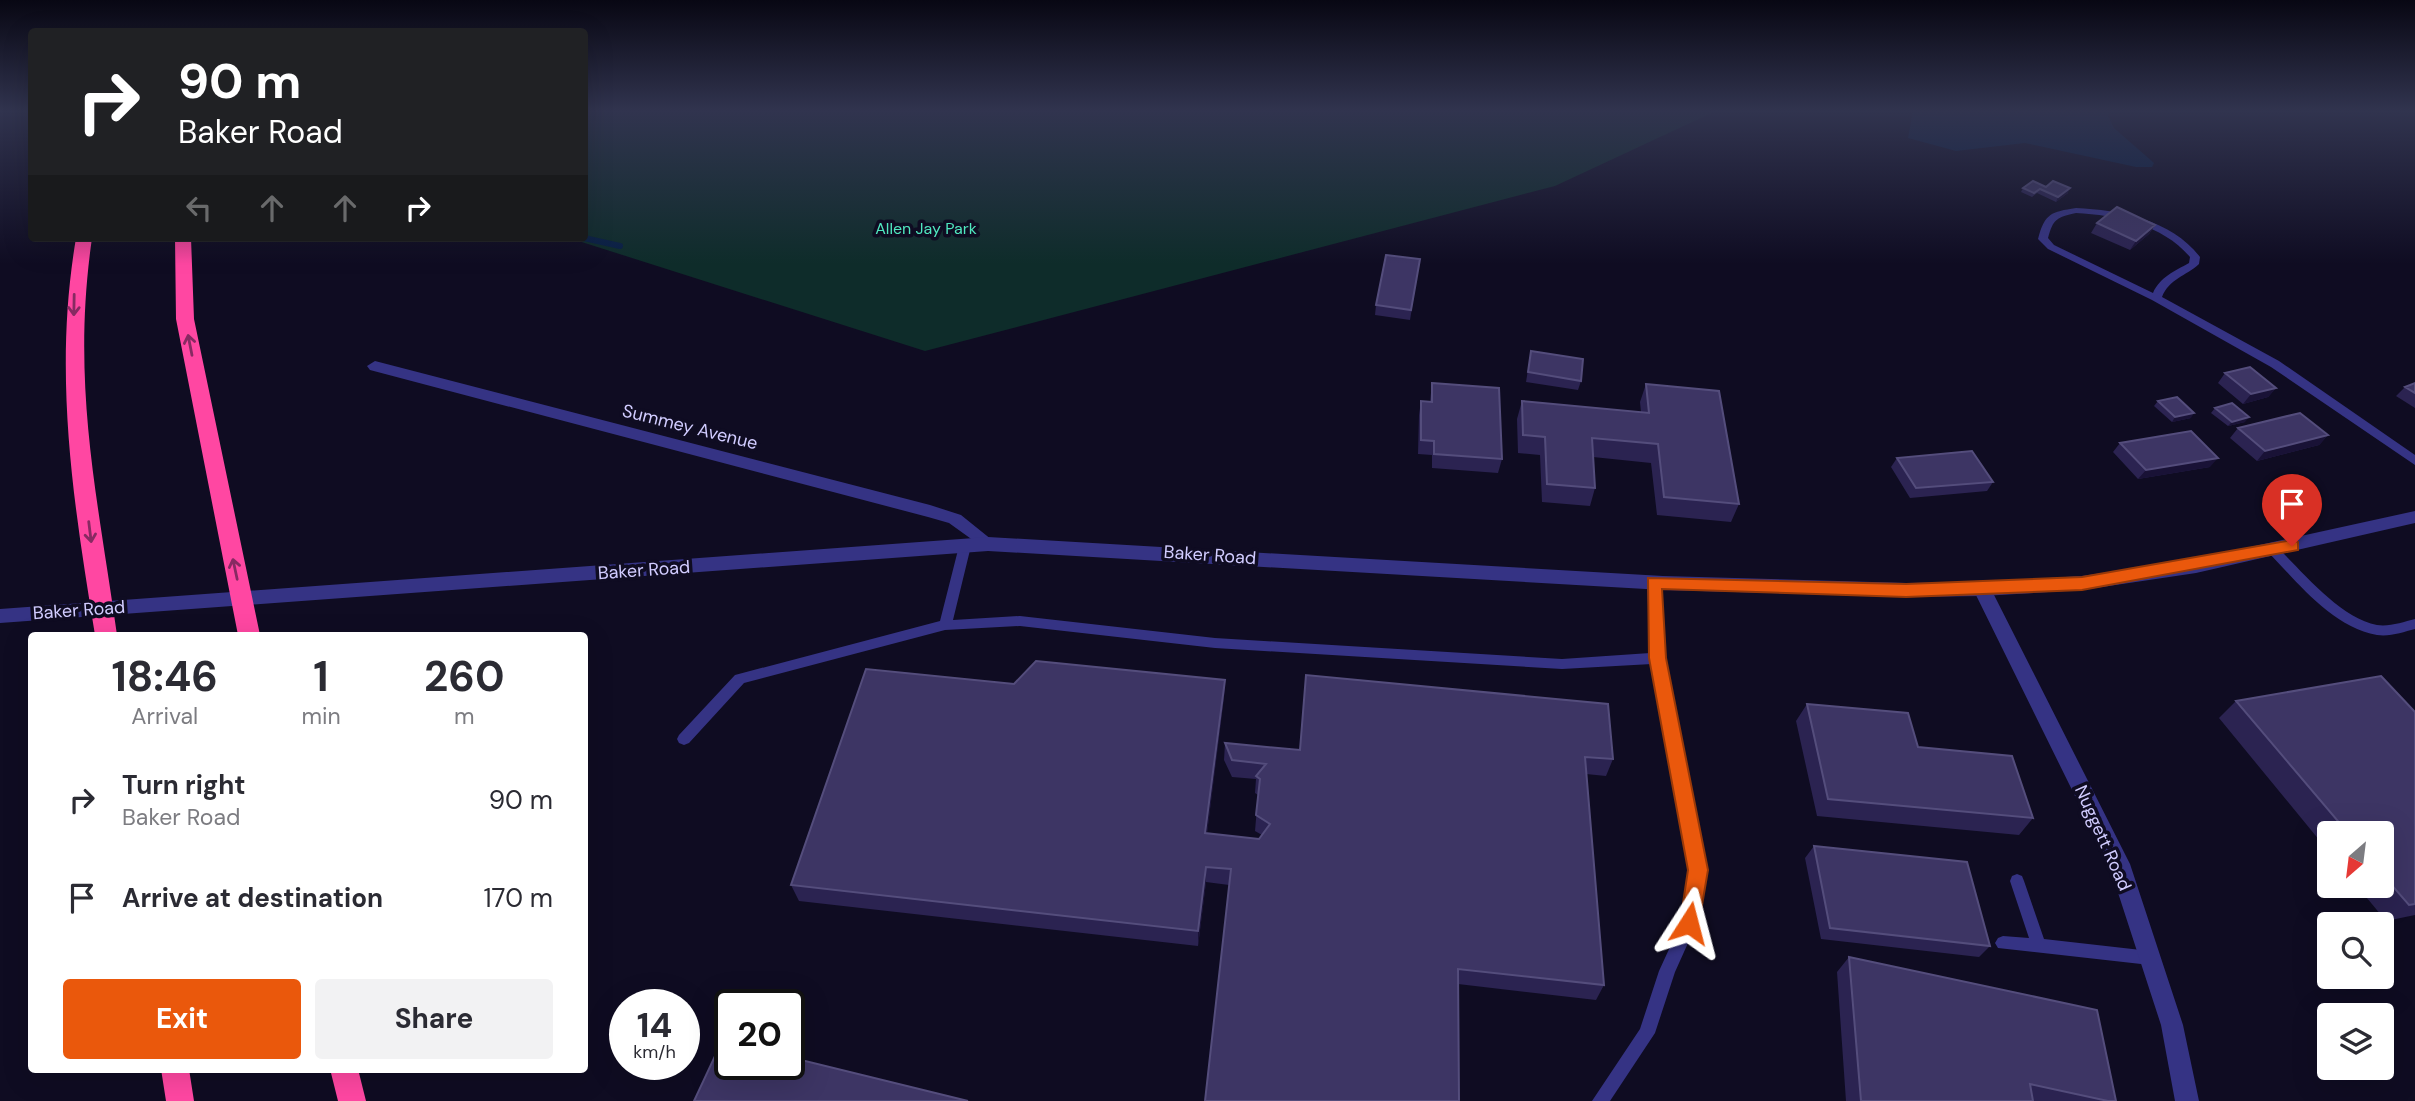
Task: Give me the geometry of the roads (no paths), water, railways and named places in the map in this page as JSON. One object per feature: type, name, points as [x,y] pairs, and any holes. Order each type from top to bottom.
[{"type":"highway","points":[[84,242],[74,286],[73,387],[106,632]]},
{"type":"highway","points":[[183,242],[185,319],[248,632]]},
{"type":"highway","points":[[176,1073],[180,1101]]},
{"type":"highway","points":[[345,1073],[352,1101]]},
{"type":"street","name":"Summey Avenue","points":[[375,366],[930,511],[955,519],[988,544]]},
{"type":"street","name":"Baker Road","points":[[0,615],[337,593],[988,544],[1653,582],[1906,590],[1982,589],[2082,583],[2273,550],[2415,517]]},
{"type":"street","name":"Nuggett Road","points":[[1982,589],[2119,864],[2172,1025],[2187,1101]]},
{"type":"lane","points":[[2156,298],[2161,286],[2194,264],[2195,257],[2169,233],[2114,213],[2093,210],[2069,211],[2050,218],[2043,229],[2043,239],[2051,247],[2156,298],[2275,364],[2415,461]]},
{"type":"lane","points":[[945,625],[965,546]]},
{"type":"lane","points":[[2273,550],[2332,606],[2357,623],[2378,631],[2415,624]]},
{"type":"lane","points":[[1600,1101],[1647,1033],[1667,971],[1689,923],[1698,870],[1657,658],[1653,582]]},
{"type":"lane","points":[[684,739],[740,679],[945,625],[1020,621],[1215,643],[1562,664],[1657,658]]},
{"type":"lane","points":[[2017,881],[2039,946]]},
{"type":"lane","points":[[2003,943],[2150,958]]},
{"type":"water","points":[[2110,161],[2154,163],[2152,167],[2136,167]]},
{"type":"waterway","points":[[588,239],[620,246]]},
{"type":"park label","name":"Allen Jay Park","points":[[926,228]]}]
